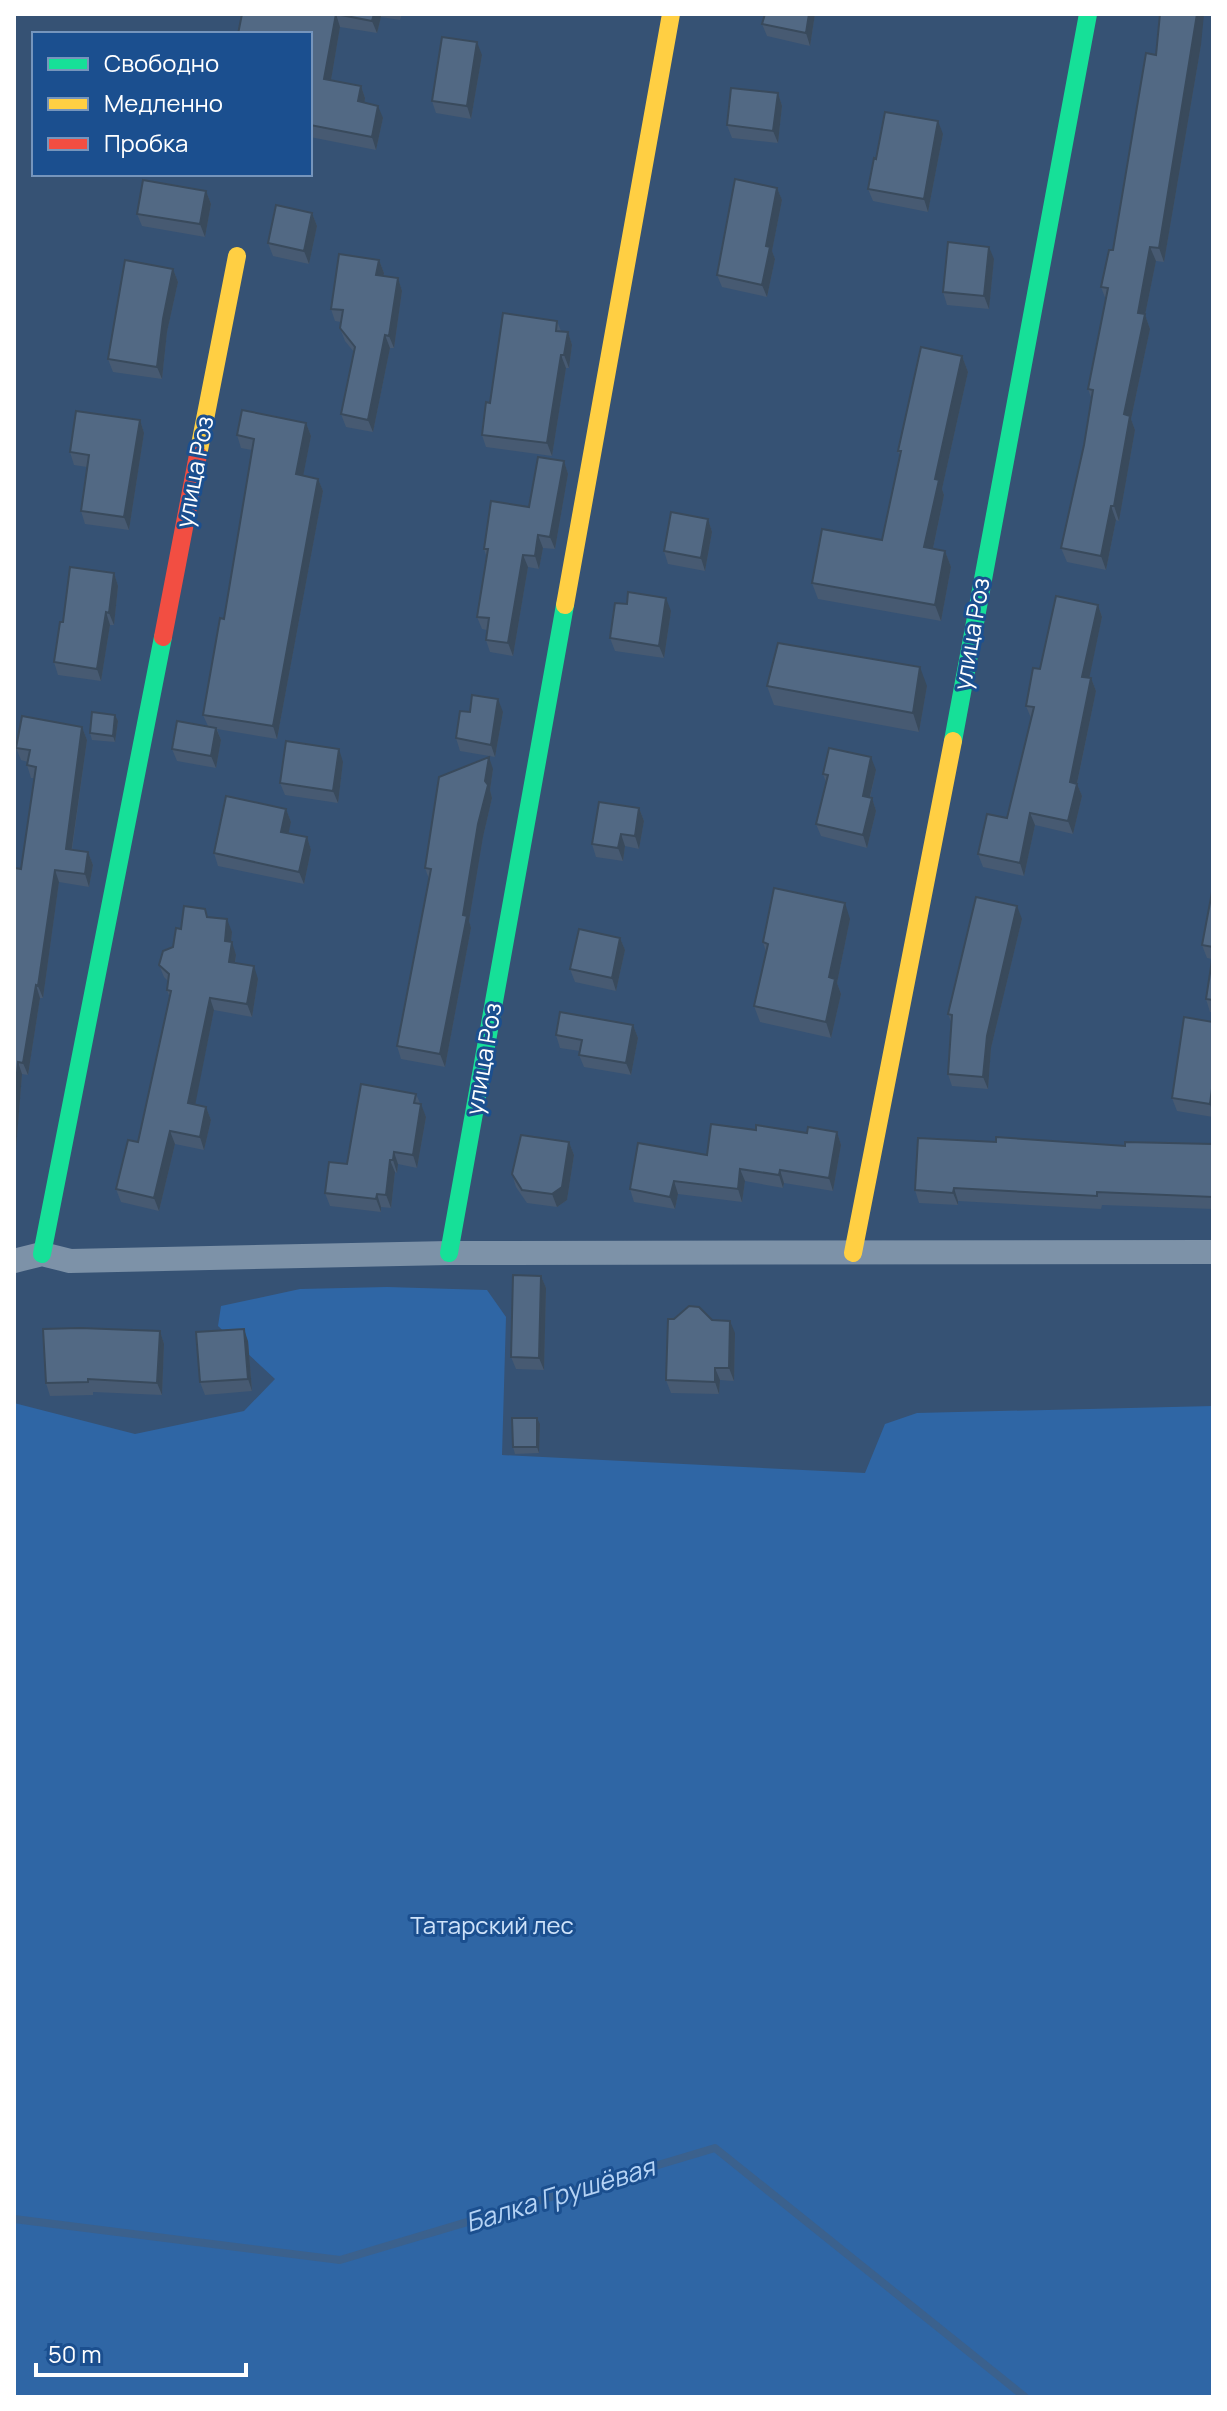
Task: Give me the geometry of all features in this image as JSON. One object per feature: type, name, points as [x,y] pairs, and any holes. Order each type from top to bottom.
[{"type":"street","name":"улица Роз","points":[[449,1253],[671,14]]},
{"type":"street","name":"улица Роз","points":[[853,1253],[945,786],[1088,14]]},
{"type":"street","name":"улица Роз","points":[[42,1254],[237,256]]},
{"type":"street","points":[[14,1261],[42,1254],[70,1261],[449,1253],[1213,1252]]},
{"type":"green space","name":"Татарский лес","points":[[387,1287],[487,1290],[506,1317],[502,1455],[865,1473],[885,1424],[917,1413],[1213,1406],[1213,2397],[14,2397],[14,1403],[135,1434],[244,1411],[275,1379],[218,1326],[221,1306],[300,1289]]},
{"type":"building","points":[[242,14],[336,14],[324,79],[361,86],[358,101],[378,106],[372,137],[312,125],[312,32],[238,32]]},
{"type":"building","points":[[336,14],[374,14],[372,21]]},
{"type":"building","points":[[765,14],[809,14],[806,33],[762,24]]},
{"type":"building","points":[[1160,14],[1197,14],[1159,248],[1150,247],[1138,313],[1145,314],[1124,414],[1130,416],[1114,506],[1111,506],[1101,556],[1061,548],[1093,390],[1088,389],[1108,288],[1101,287],[1109,250],[1113,250],[1146,53],[1156,55]]},
{"type":"building","points":[[442,37],[477,42],[467,106],[432,101]]},
{"type":"building","points":[[731,88],[778,93],[773,131],[727,125]]},
{"type":"building","points":[[885,112],[938,121],[924,199],[868,189]]},
{"type":"building","points":[[735,179],[777,188],[762,285],[717,275]]},
{"type":"building","points":[[143,180],[206,191],[200,224],[137,214]]},
{"type":"building","points":[[276,205],[312,213],[304,251],[268,243]]},
{"type":"building","points":[[948,242],[989,247],[984,296],[943,292]]},
{"type":"building","points":[[339,254],[379,260],[376,275],[398,278],[389,336],[385,335],[368,420],[341,414],[355,347],[340,328],[343,310],[331,309]]},
{"type":"building","points":[[125,260],[173,269],[157,367],[108,359]]},
{"type":"building","points":[[503,313],[557,321],[556,331],[568,332],[564,355],[561,355],[547,443],[482,435],[486,402],[490,403]]},
{"type":"building","points":[[921,347],[962,356],[935,479],[939,480],[924,547],[945,551],[935,605],[812,583],[822,529],[882,540]]},
{"type":"building","points":[[242,410],[306,423],[296,474],[318,479],[273,726],[203,715],[220,618],[224,619],[254,439],[237,435]]},
{"type":"building","points":[[76,411],[140,420],[124,517],[81,511],[89,455],[70,452]]},
{"type":"building","points":[[538,457],[564,461],[550,537],[538,535],[535,556],[523,555],[508,643],[486,640],[489,618],[477,617],[488,549],[484,549],[491,501],[529,507]]},
{"type":"building","points":[[671,512],[708,519],[701,558],[664,551]]},
{"type":"building","points":[[70,567],[114,573],[97,669],[54,662]]},
{"type":"building","points":[[628,592],[666,598],[659,646],[610,638],[615,603],[627,604]]},
{"type":"building","points":[[1056,596],[1098,605],[1082,677],[1091,678],[1070,782],[1077,784],[1068,821],[1030,813],[1020,863],[978,854],[987,814],[1007,818],[1034,707],[1026,706],[1033,668],[1040,669]]},
{"type":"building","points":[[778,643],[920,667],[913,713],[767,686]]},
{"type":"building","points":[[472,695],[498,699],[491,745],[456,738],[460,711],[470,712]]},
{"type":"building","points":[[92,712],[115,715],[113,736],[90,733]]},
{"type":"building","points":[[22,716],[82,727],[66,849],[88,852],[85,874],[55,870],[38,986],[23,1063],[18,1062],[14,1105],[14,877],[15,868],[21,869],[36,767],[27,765],[30,750],[16,748]]},
{"type":"building","points":[[177,721],[216,728],[211,756],[172,749]]},
{"type":"building","points":[[286,741],[339,749],[333,791],[280,783]]},
{"type":"building","points":[[829,748],[871,757],[863,796],[872,798],[863,835],[816,824],[828,775],[823,774]]},
{"type":"building","points":[[489,757],[485,781],[488,785],[478,824],[463,915],[467,916],[440,1054],[397,1046],[431,869],[425,868],[439,777]]},
{"type":"building","points":[[226,796],[286,809],[281,832],[307,837],[299,872],[214,853]]},
{"type":"building","points":[[599,802],[639,808],[635,836],[621,834],[618,848],[592,844]]},
{"type":"building","points":[[1213,887],[1213,947],[1202,945]]},
{"type":"building","points":[[774,888],[845,903],[829,977],[835,979],[826,1022],[754,1006],[768,944],[763,942]]},
{"type":"building","points":[[976,897],[1017,906],[987,1036],[983,1077],[948,1074],[952,1015],[948,1014]]},
{"type":"building","points":[[184,906],[205,909],[207,917],[227,919],[225,941],[232,942],[229,962],[254,966],[247,1004],[210,998],[188,1103],[206,1107],[200,1137],[170,1131],[154,1198],[116,1189],[128,1140],[138,1142],[171,991],[167,990],[169,974],[159,965],[163,951],[173,947],[176,928],[181,929]]},
{"type":"building","points":[[579,929],[620,938],[612,978],[570,969]]},
{"type":"building","points":[[1213,954],[1213,1000],[1206,999]]},
{"type":"building","points":[[560,1012],[633,1025],[626,1063],[579,1055],[582,1040],[556,1035]]},
{"type":"building","points":[[1184,1017],[1213,1022],[1210,1104],[1172,1098]]},
{"type":"building","points":[[361,1084],[416,1094],[414,1103],[421,1104],[413,1155],[394,1152],[393,1160],[390,1160],[386,1195],[377,1194],[376,1199],[325,1193],[329,1162],[347,1164]]},
{"type":"building","points":[[711,1124],[756,1130],[756,1125],[807,1133],[808,1127],[837,1132],[829,1178],[780,1170],[779,1175],[740,1169],[738,1189],[674,1181],[670,1197],[630,1189],[638,1143],[707,1155]]},
{"type":"building","points":[[521,1135],[569,1142],[562,1187],[552,1194],[522,1190],[512,1174]]},
{"type":"building","points":[[996,1137],[1125,1146],[1125,1142],[1213,1144],[1213,1197],[1097,1192],[1097,1196],[954,1188],[953,1193],[915,1190],[918,1138],[996,1142]]},
{"type":"building","points":[[513,1275],[541,1276],[539,1358],[511,1357]]},
{"type":"building","points":[[689,1306],[699,1307],[712,1320],[730,1321],[729,1368],[715,1368],[715,1382],[666,1380],[668,1319],[674,1319]]},
{"type":"building","points":[[43,1329],[160,1331],[157,1383],[88,1379],[88,1382],[46,1383]]},
{"type":"building","points":[[244,1329],[248,1379],[200,1382],[196,1332]]},
{"type":"building","points":[[512,1418],[537,1418],[537,1447],[513,1447]]},
{"type":"waterway","name":"Балка Грушёвая","points":[[14,2219],[340,2260],[715,2148],[1025,2397]]},
{"type":"traffic: fast","points":[[953,741],[1088,14]]},
{"type":"traffic: fast","points":[[449,1253],[565,605]]},
{"type":"traffic: fast","points":[[42,1254],[163,637]]},
{"type":"traffic: slow","points":[[565,605],[671,14]]},
{"type":"traffic: slow","points":[[198,455],[237,256]]},
{"type":"traffic: slow","points":[[853,1253],[953,741]]},
{"type":"traffic: jam","points":[[163,637],[198,455]]}]
